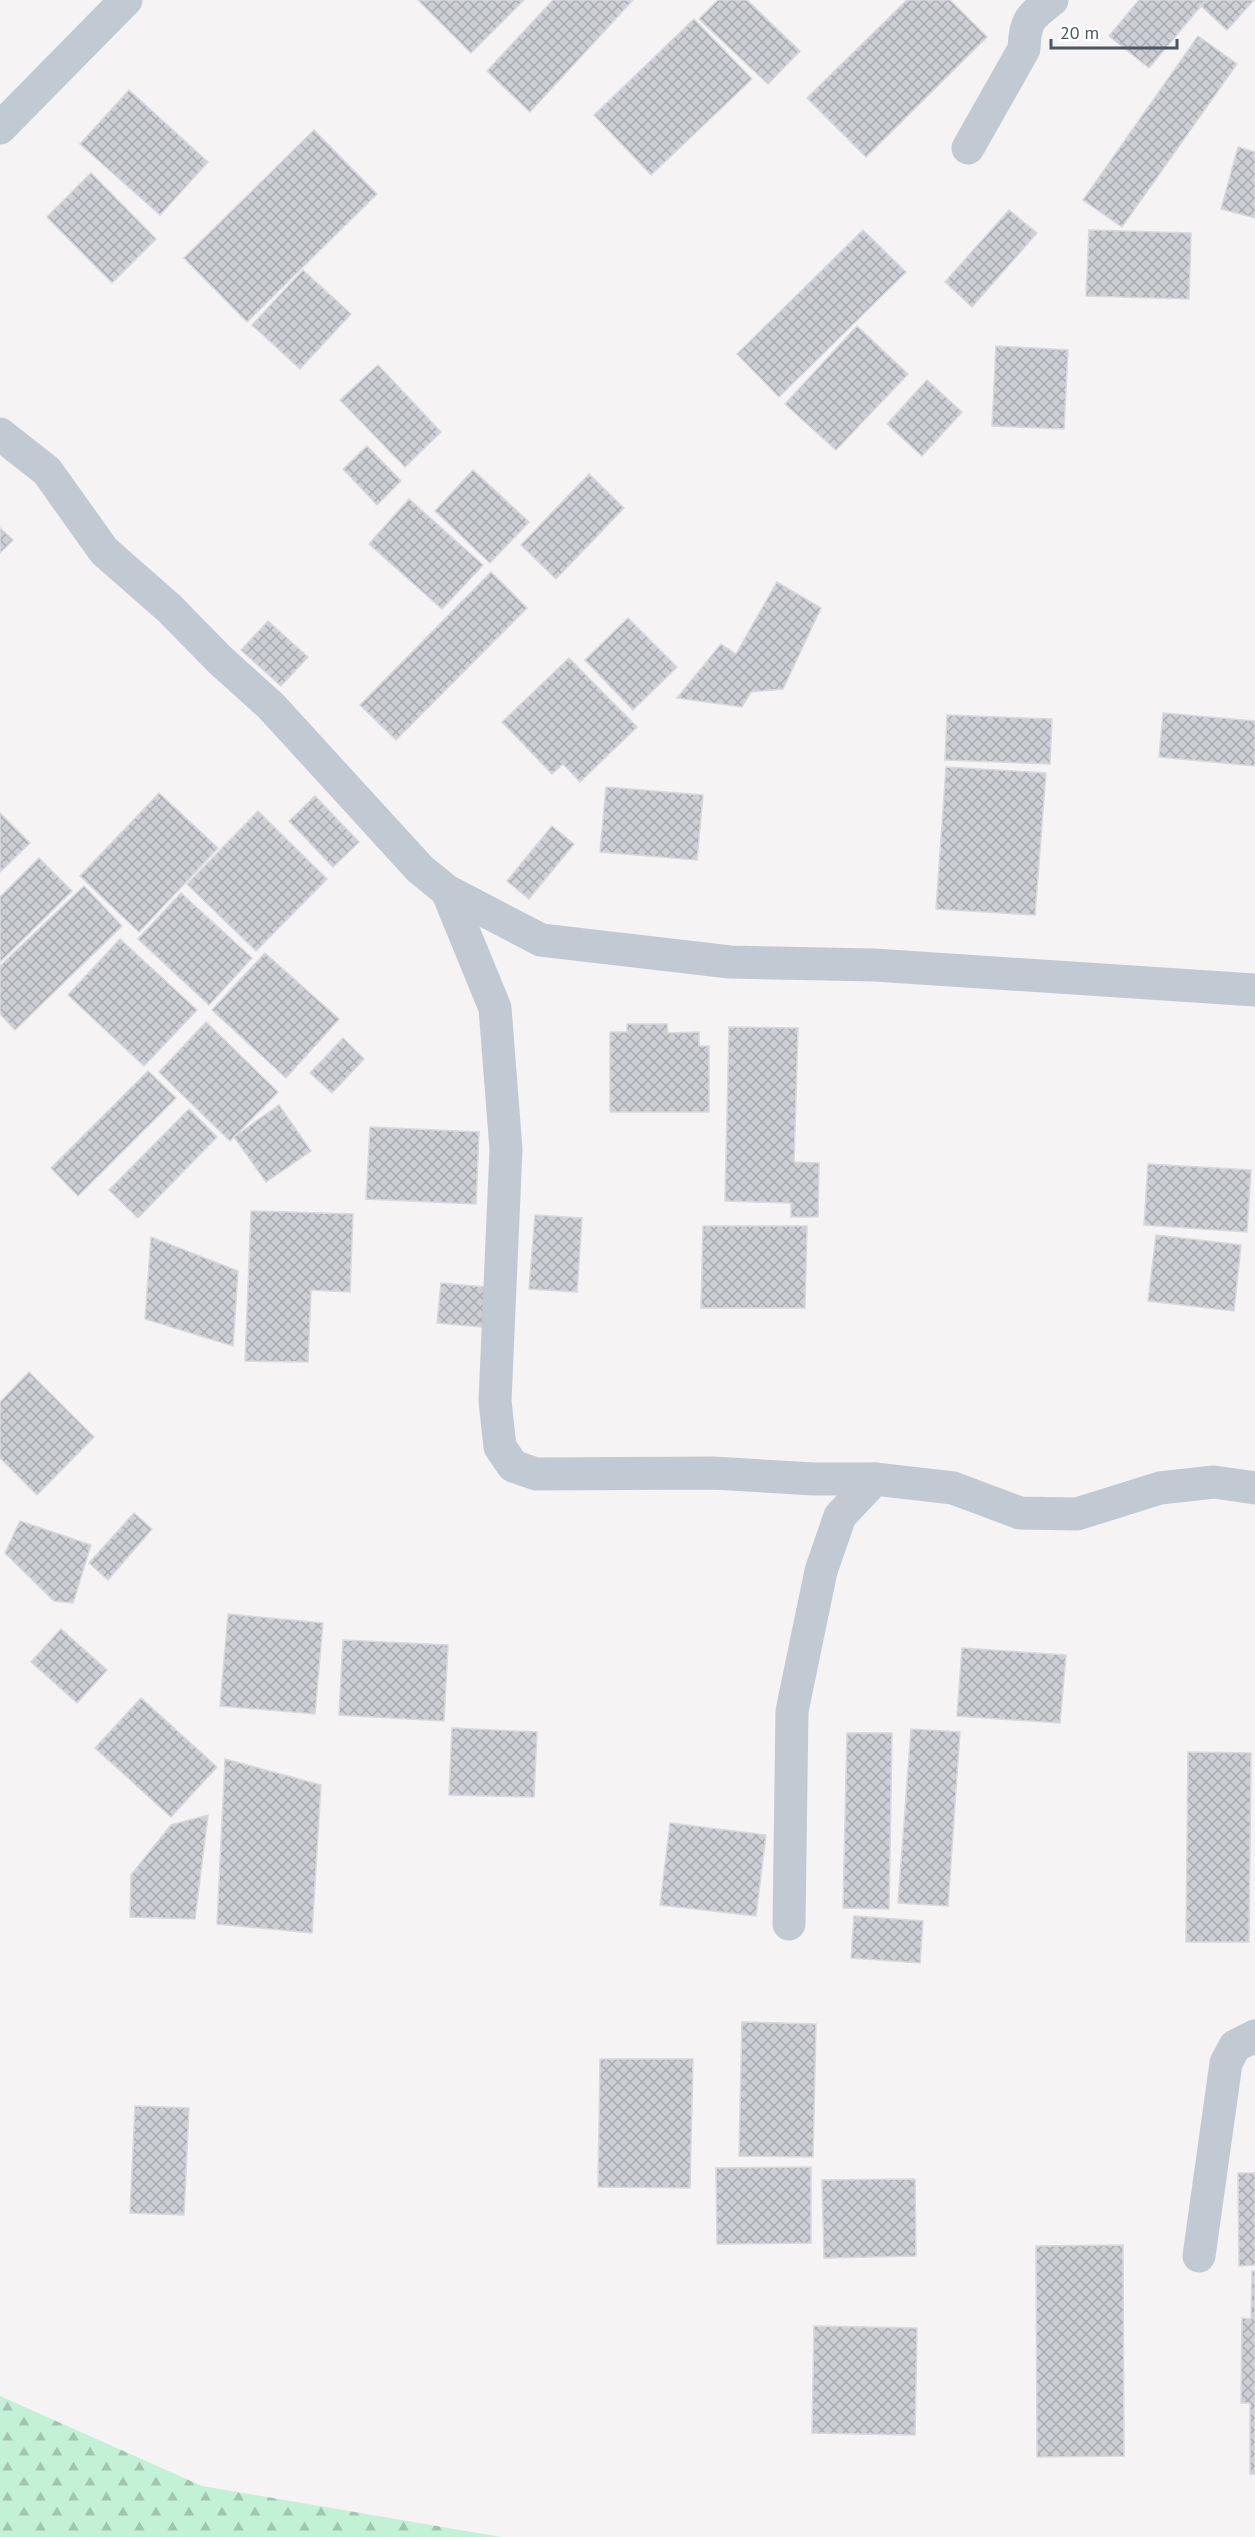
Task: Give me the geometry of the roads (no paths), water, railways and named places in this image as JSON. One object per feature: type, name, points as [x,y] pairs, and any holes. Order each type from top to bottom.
[{"type":"street","points":[[0,128],[126,0]]},
{"type":"street","points":[[968,148],[1024,49],[1025,31],[1031,6]]},
{"type":"street","points":[[0,434],[47,471],[104,551],[169,608],[220,660],[271,706],[420,869],[447,891],[541,940],[730,962],[874,965],[1255,990]]},
{"type":"street","points":[[447,891],[495,1008],[506,1149],[495,1401],[500,1447],[513,1466],[536,1474],[713,1473],[813,1479],[875,1479],[953,1488],[1020,1514],[1077,1514],[1160,1488],[1215,1482],[1255,1488]]},
{"type":"street","points":[[789,1924],[792,1712],[821,1571],[840,1516],[875,1479]]},
{"type":"street","points":[[1199,2256],[1226,2063],[1235,2046],[1255,2036]]}]
